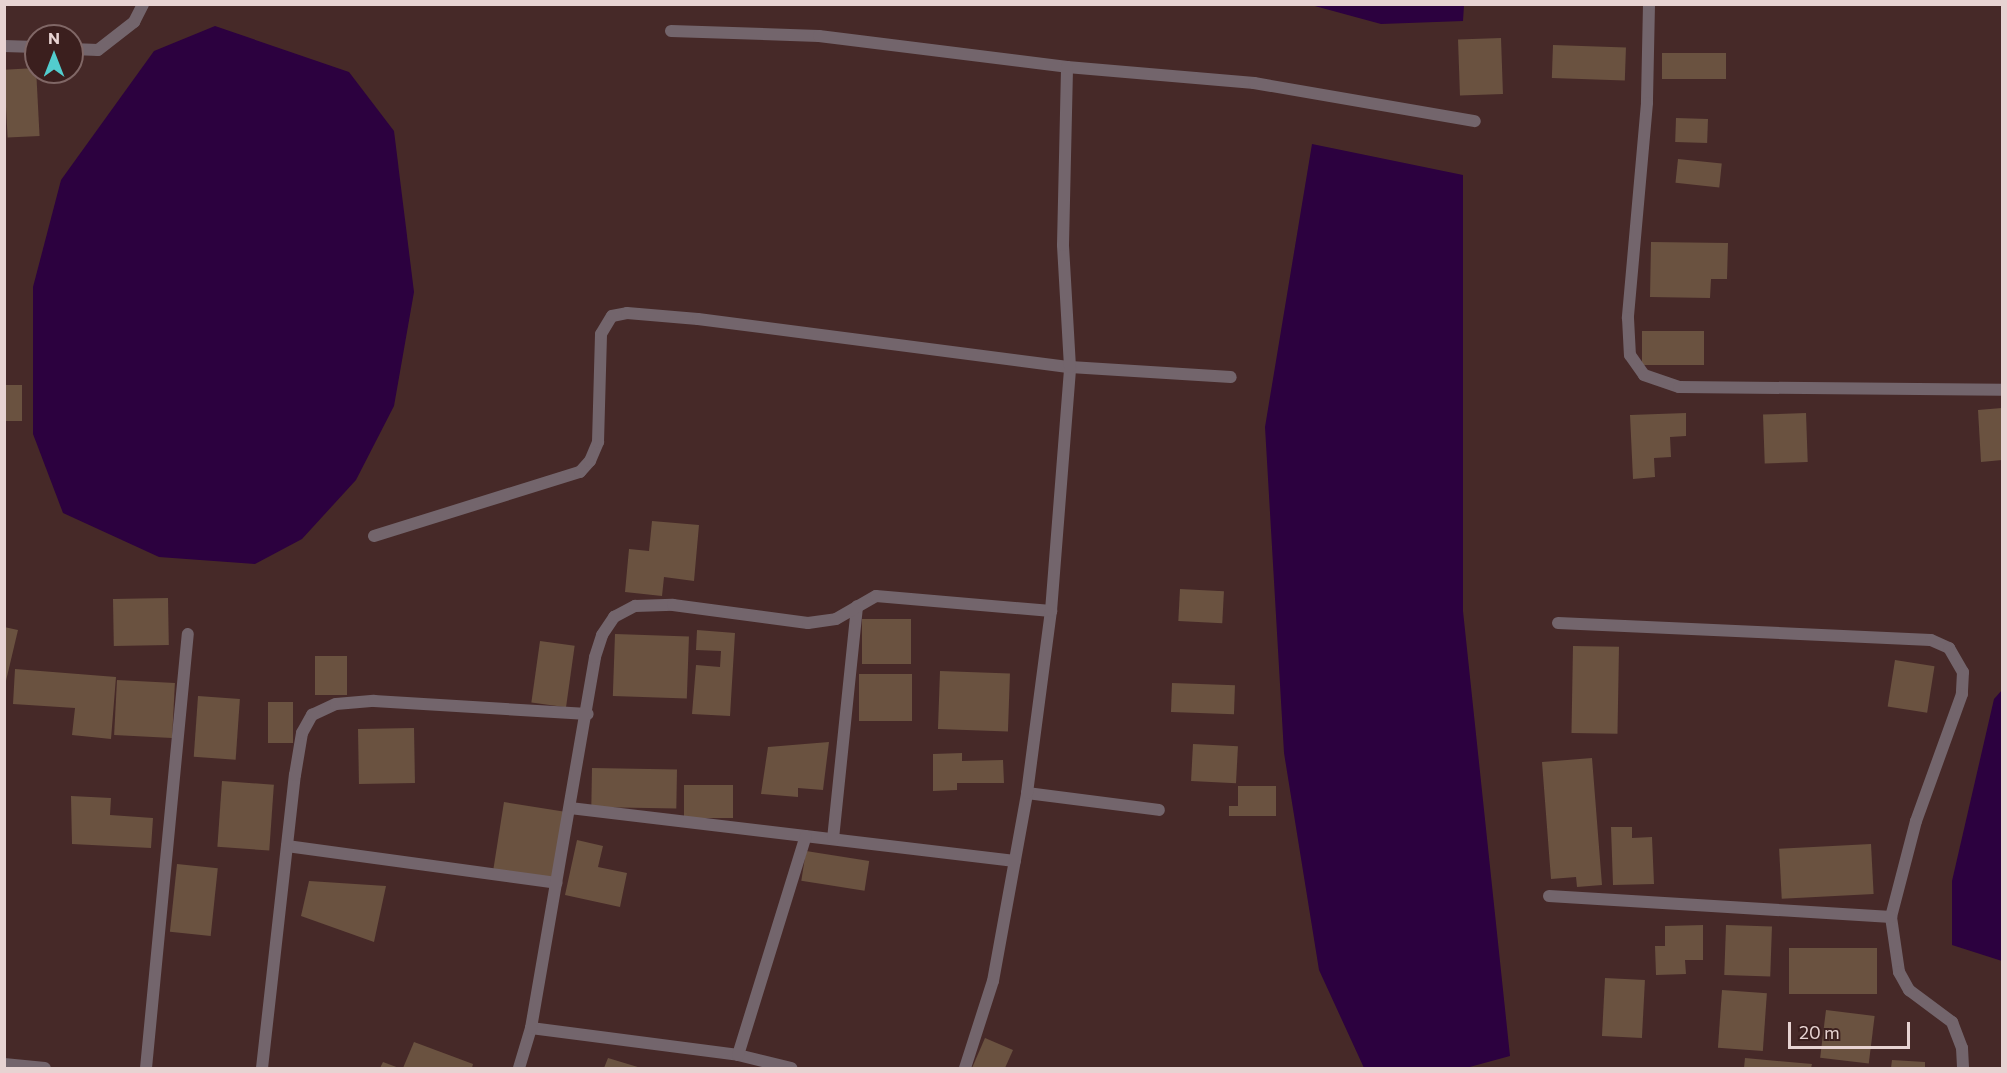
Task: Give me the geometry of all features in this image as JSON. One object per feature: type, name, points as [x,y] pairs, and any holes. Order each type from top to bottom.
[{"type":"street","points":[[84,49],[98,50],[134,22],[143,4]]},
{"type":"street","points":[[1650,4],[1647,103],[1628,318],[1630,355],[1644,375],[1679,387],[2002,390]]},
{"type":"street","points":[[671,31],[819,36],[1066,67],[1254,83],[1475,121]]},
{"type":"street","points":[[4,46],[24,47]]},
{"type":"street","points":[[965,1068],[993,981],[1027,793],[1051,610],[1070,367],[1063,245],[1066,67]]},
{"type":"street","points":[[374,536],[580,472],[590,461],[598,442],[599,347],[606,322],[612,316],[627,313],[698,319],[1070,367],[1231,377]]},
{"type":"street","points":[[519,1068],[531,1028],[602,635],[614,617],[635,606],[673,605],[808,623],[836,619],[876,596],[905,596],[1051,610]]},
{"type":"street","points":[[833,840],[857,606]]},
{"type":"street","points":[[1558,623],[1931,640],[1950,648],[1963,672],[1962,694],[1916,820],[1891,917],[1899,972],[1909,990],[1952,1022],[1962,1048],[1963,1068]]},
{"type":"street","points":[[146,1068],[188,634]]},
{"type":"street","points":[[262,1068],[302,733],[312,715],[336,704],[374,701],[588,714]]},
{"type":"street","points":[[1027,793],[1159,810]]},
{"type":"street","points":[[570,808],[1015,861]]},
{"type":"street","points":[[738,1055],[806,836]]},
{"type":"street","points":[[287,846],[556,883]]},
{"type":"street","points":[[1549,896],[1891,917]]},
{"type":"street","points":[[531,1028],[738,1055],[791,1068]]},
{"type":"street","points":[[4,1064],[45,1068]]},
{"type":"shaded area","points":[[1311,5],[1464,5],[1463,21],[1381,24]]},
{"type":"shaded area","points":[[215,26],[349,72],[394,131],[414,292],[394,406],[356,480],[302,539],[255,564],[159,557],[63,513],[33,434],[33,287],[61,180],[154,51]]},
{"type":"shaded area","points":[[1312,144],[1463,175],[1463,611],[1510,1056],[1466,1068],[1364,1068],[1319,970],[1284,753],[1265,427]]},
{"type":"shaded area","points":[[2002,690],[2002,961],[1952,945],[1952,881],[1994,699]]},
{"type":"building","points":[[1501,38],[1503,94],[1460,95],[1458,40]]},
{"type":"building","points":[[1553,45],[1626,48],[1625,81],[1552,78]]},
{"type":"building","points":[[1662,53],[1726,53],[1726,79],[1662,79]]},
{"type":"building","points":[[24,69],[24,84],[37,84],[40,136],[8,138],[4,70]]},
{"type":"building","points":[[1676,118],[1708,119],[1707,143],[1675,142]]},
{"type":"building","points":[[1678,159],[1722,164],[1719,187],[1675,183]]},
{"type":"building","points":[[1651,242],[1728,243],[1727,279],[1711,279],[1710,298],[1650,297]]},
{"type":"building","points":[[1642,331],[1704,331],[1704,365],[1642,365]]},
{"type":"building","points":[[4,385],[22,385],[22,421],[4,421]]},
{"type":"building","points":[[2002,408],[2002,460],[1981,462],[1978,410]]},
{"type":"building","points":[[1686,413],[1686,436],[1670,437],[1671,457],[1654,458],[1655,477],[1633,479],[1630,415]]},
{"type":"building","points":[[1806,413],[1808,462],[1765,463],[1763,415]]},
{"type":"building","points":[[652,521],[699,525],[694,581],[664,577],[662,596],[625,592],[629,549],[649,551]]},
{"type":"building","points":[[1180,589],[1224,591],[1222,623],[1178,621]]},
{"type":"building","points":[[168,598],[169,645],[114,646],[113,599]]},
{"type":"building","points":[[862,619],[911,619],[911,664],[862,664]]},
{"type":"building","points":[[4,627],[18,630],[5,685],[4,685]]},
{"type":"building","points":[[697,630],[735,633],[730,716],[692,714],[696,665],[720,667],[721,651],[696,650]]},
{"type":"building","points":[[615,634],[689,637],[687,699],[613,696]]},
{"type":"building","points":[[540,641],[575,646],[566,707],[531,702]]},
{"type":"building","points":[[1573,646],[1619,647],[1617,734],[1571,733]]},
{"type":"building","points":[[315,656],[347,656],[347,695],[315,695]]},
{"type":"building","points":[[1895,660],[1935,666],[1927,713],[1888,706]]},
{"type":"building","points":[[15,669],[116,677],[111,739],[72,735],[75,708],[13,704]]},
{"type":"building","points":[[940,671],[1010,673],[1008,731],[938,729]]},
{"type":"building","points":[[859,674],[912,674],[912,721],[859,721]]},
{"type":"building","points":[[117,680],[175,683],[172,738],[114,735]]},
{"type":"building","points":[[1172,683],[1235,685],[1234,714],[1171,712]]},
{"type":"building","points":[[198,696],[240,699],[236,760],[194,757]]},
{"type":"building","points":[[268,702],[293,702],[293,743],[268,743]]},
{"type":"building","points":[[414,728],[415,783],[359,784],[358,729]]},
{"type":"building","points":[[829,742],[823,790],[798,788],[798,797],[761,794],[768,747]]},
{"type":"building","points":[[1193,744],[1238,746],[1236,783],[1191,781]]},
{"type":"building","points":[[962,753],[962,761],[1003,760],[1004,783],[957,783],[957,790],[933,791],[933,754]]},
{"type":"building","points":[[1592,758],[1602,885],[1577,887],[1576,877],[1551,879],[1542,762]]},
{"type":"building","points":[[592,768],[677,769],[676,808],[591,807]]},
{"type":"building","points":[[222,781],[274,785],[269,850],[217,847]]},
{"type":"building","points":[[684,785],[733,785],[733,818],[684,818]]},
{"type":"building","points":[[1238,786],[1276,786],[1276,816],[1229,816],[1229,806],[1238,806]]},
{"type":"building","points":[[71,796],[111,798],[110,815],[153,818],[151,848],[72,844]]},
{"type":"building","points":[[504,802],[563,811],[553,879],[493,869]]},
{"type":"building","points":[[1611,827],[1632,827],[1632,838],[1652,837],[1654,884],[1613,885]]},
{"type":"building","points":[[577,840],[603,846],[598,867],[627,873],[620,907],[565,895]]},
{"type":"building","points":[[1871,844],[1874,894],[1782,899],[1779,849]]},
{"type":"building","points":[[806,851],[869,861],[865,891],[801,881]]},
{"type":"building","points":[[177,864],[218,868],[211,936],[170,932]]},
{"type":"building","points":[[309,881],[386,886],[374,942],[301,916]]},
{"type":"building","points":[[1703,925],[1703,960],[1685,960],[1686,974],[1656,975],[1655,946],[1665,946],[1665,926]]},
{"type":"building","points":[[1726,925],[1772,927],[1770,977],[1724,975]]},
{"type":"building","points":[[1789,948],[1877,948],[1877,994],[1789,994]]},
{"type":"building","points":[[1605,978],[1645,980],[1642,1038],[1602,1036]]},
{"type":"building","points":[[1722,990],[1767,993],[1763,1051],[1718,1048]]},
{"type":"building","points":[[1826,1010],[1875,1016],[1869,1064],[1820,1058]]},
{"type":"building","points":[[985,1038],[1013,1050],[1005,1068],[972,1068]]},
{"type":"building","points":[[414,1042],[473,1064],[472,1068],[403,1068]]},
{"type":"building","points":[[608,1058],[641,1068],[604,1068]]},
{"type":"building","points":[[1745,1058],[1812,1064],[1811,1068],[1744,1068]]},
{"type":"building","points":[[1892,1060],[1925,1062],[1925,1068],[1891,1068]]},
{"type":"building","points":[[383,1062],[399,1068],[380,1068]]}]
